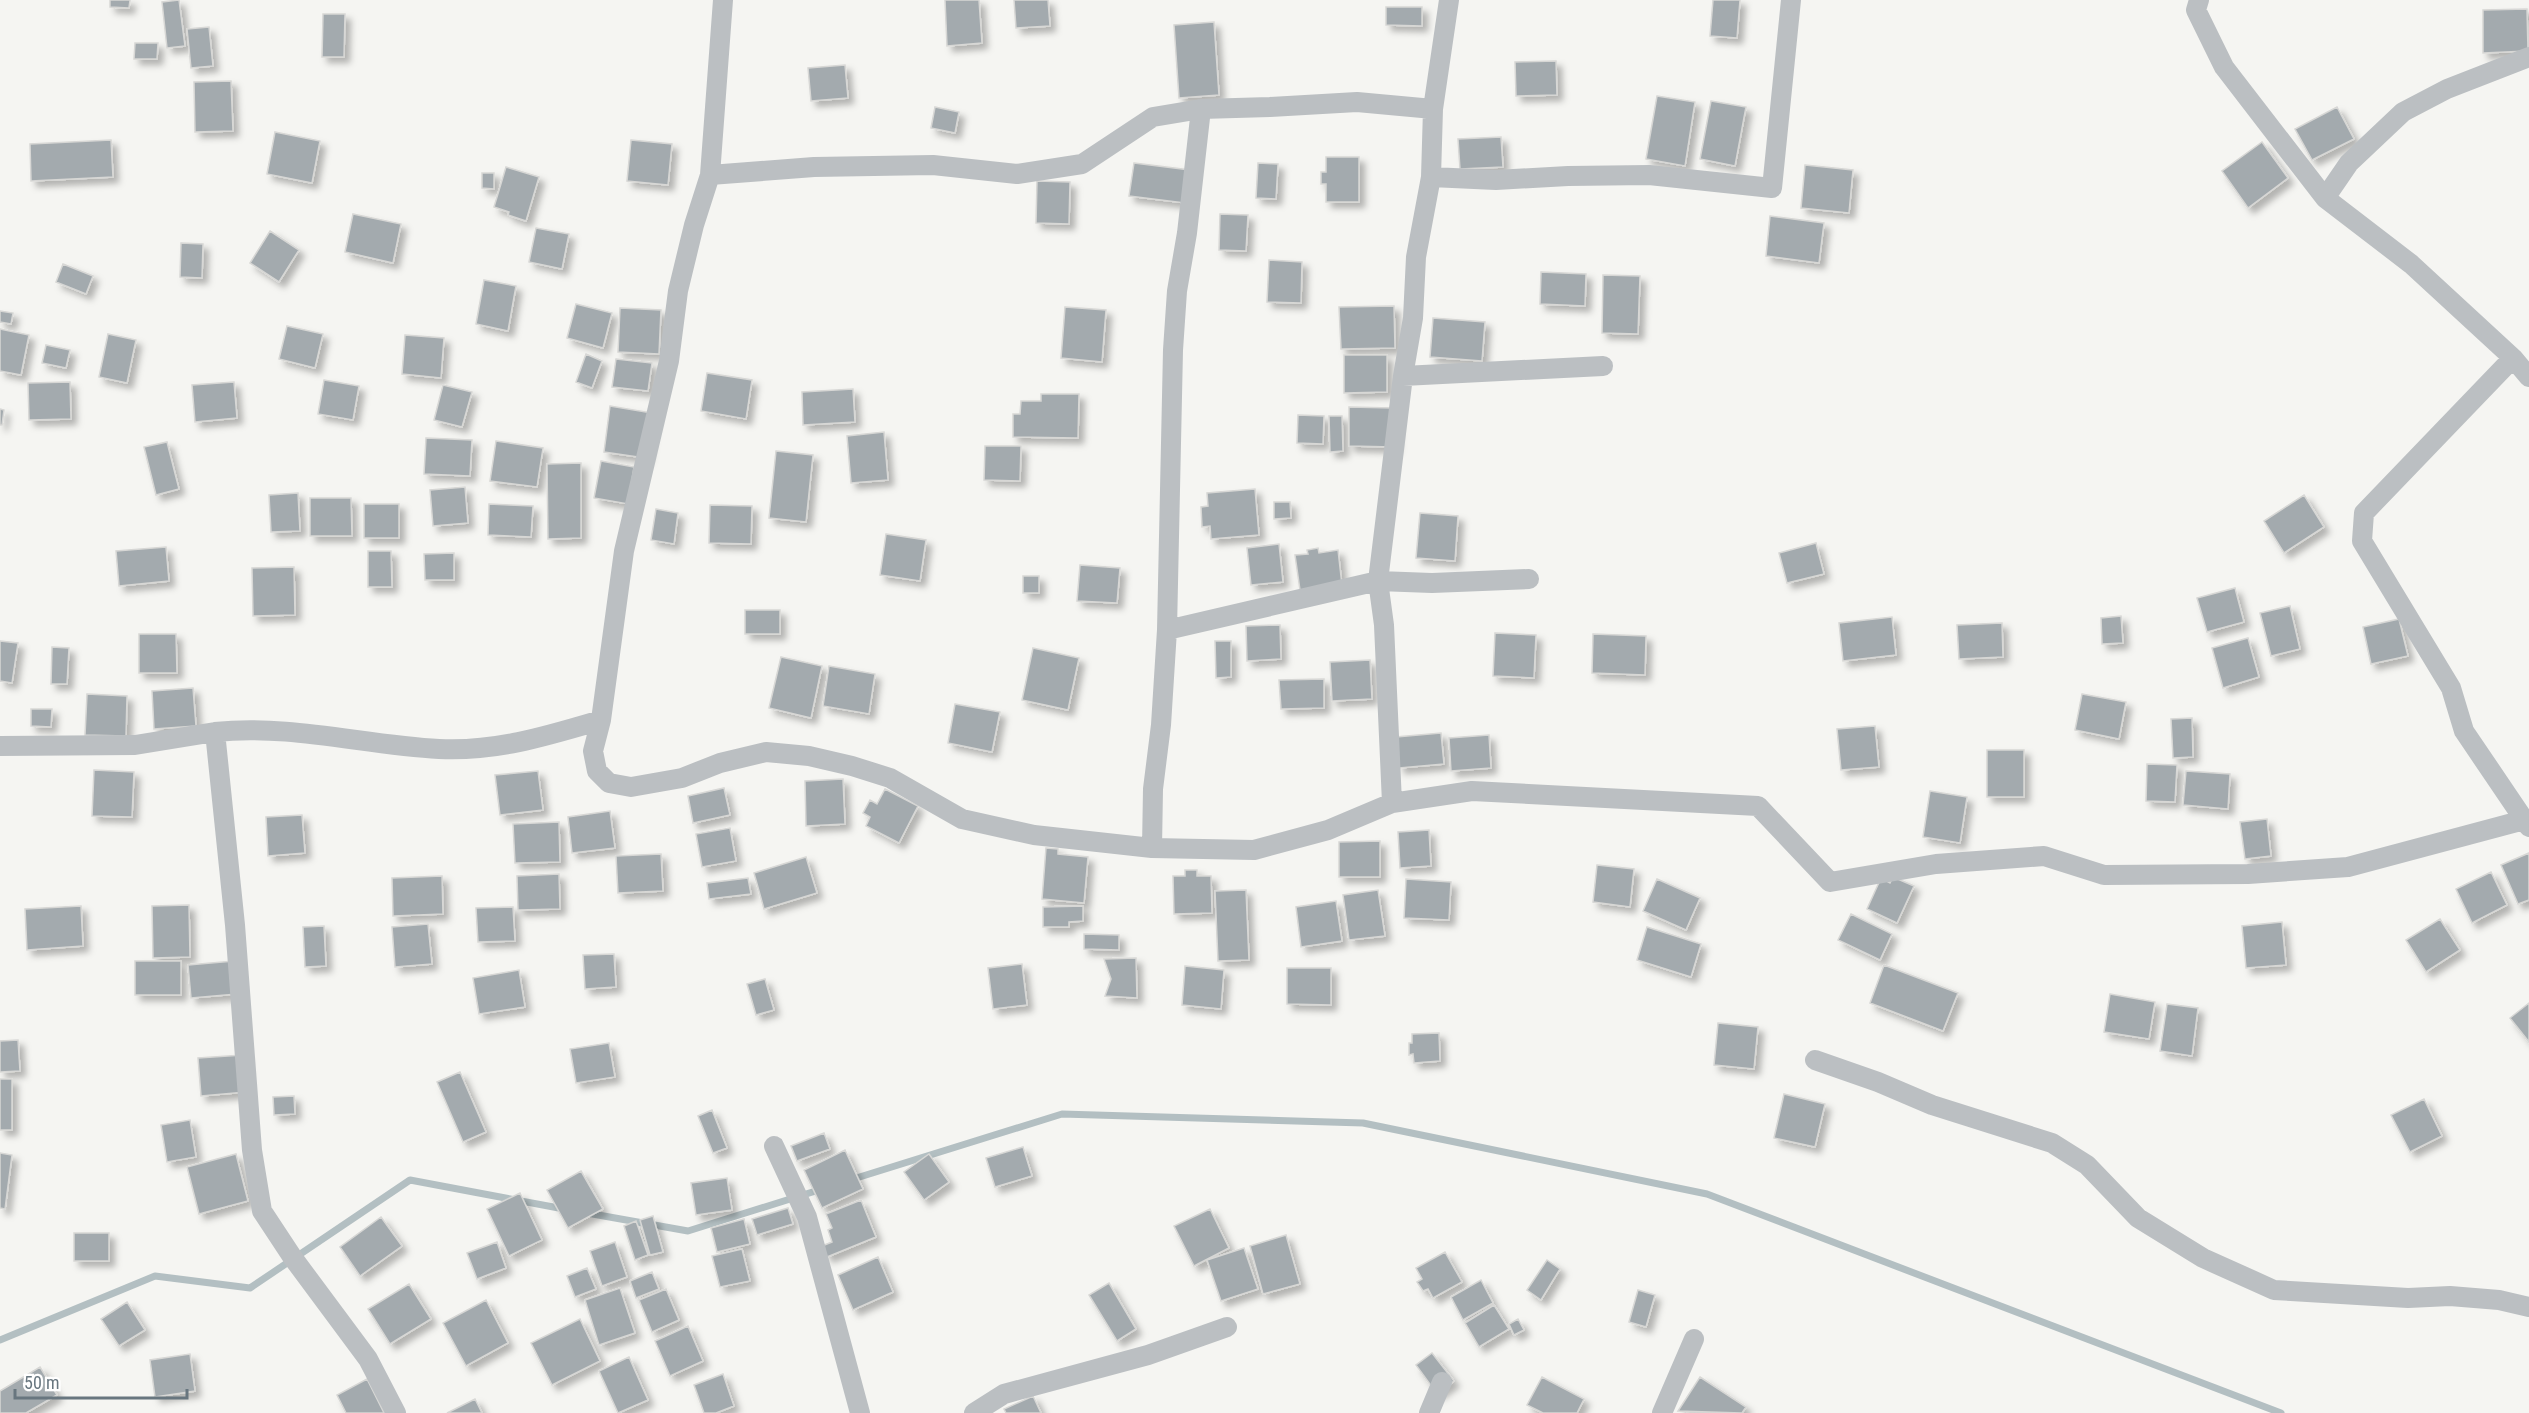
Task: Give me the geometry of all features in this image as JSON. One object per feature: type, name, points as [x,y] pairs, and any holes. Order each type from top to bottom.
[{"type":"street","points":[[723,0],[710,175],[694,225],[678,291],[669,362],[624,551],[600,720],[593,751],[597,771],[609,783],[631,787],[682,778],[720,763],[766,752],[809,756],[890,778],[962,819],[1034,835],[1152,848],[1254,850],[1329,830],[1392,803],[1472,791],[1758,806],[1830,882],[1936,864],[2044,856],[2104,874],[2248,874],[2348,867],[2527,823],[2464,730],[2451,688],[2362,541],[2364,513],[2513,358]]},
{"type":"street","points":[[1392,803],[1384,625],[1378,580],[1403,376],[1413,318],[1416,257],[1431,177],[1433,109],[1449,0]]},
{"type":"street","points":[[1431,177],[1496,180],[1649,175],[1772,188],[1791,0]]},
{"type":"street","points":[[2199,0],[2196,10],[2224,67],[2325,198],[2411,264],[2513,358],[2529,377]]},
{"type":"street","points":[[2325,198],[2349,164],[2403,112],[2447,90],[2529,57]]},
{"type":"street","points":[[710,175],[814,167],[933,165],[1017,174],[1082,164],[1153,117],[1201,109],[1357,102],[1433,109]]},
{"type":"street","points":[[1152,848],[1153,789],[1161,725],[1167,630],[1173,350],[1177,291],[1187,233],[1201,109]]},
{"type":"street","points":[[1403,376],[1603,366]]},
{"type":"street","points":[[1167,630],[1378,580],[1432,584],[1529,579]]},
{"type":"street","points":[[0,746],[135,745],[244,729],[276,730],[429,748],[489,747],[528,741],[600,720]]},
{"type":"street","points":[[215,732],[236,925],[252,1150],[262,1211],[293,1258],[368,1359],[396,1413]]},
{"type":"street","points":[[1815,1060],[1878,1082],[1932,1105],[2052,1143],[2086,1165],[2138,1218],[2203,1258],[2274,1290],[2408,1298],[2450,1296],[2499,1300],[2529,1307]]},
{"type":"street","points":[[774,1146],[807,1217],[860,1413]]},
{"type":"street","points":[[974,1413],[1004,1394],[1148,1355],[1227,1327]]},
{"type":"street","points":[[1662,1413],[1694,1339]]},
{"type":"street","points":[[1429,1413],[1442,1382]]},
{"type":"building","points":[[110,0],[130,0],[129,8],[110,7]]},
{"type":"building","points":[[179,0],[185,46],[167,48],[162,2]]},
{"type":"building","points":[[945,0],[979,0],[982,43],[947,46]]},
{"type":"building","points":[[1014,0],[1048,0],[1050,26],[1016,28]]},
{"type":"building","points":[[1713,0],[1740,0],[1737,38],[1710,36]]},
{"type":"building","points":[[1386,7],[1422,7],[1422,26],[1386,25]]},
{"type":"building","points":[[2527,9],[2528,51],[2483,53],[2483,10]]},
{"type":"building","points":[[323,14],[345,14],[344,57],[322,57]]},
{"type":"building","points":[[1214,22],[1219,95],[1179,98],[1174,25]]},
{"type":"building","points":[[209,27],[213,66],[191,68],[187,29]]},
{"type":"building","points":[[135,43],[158,43],[157,59],[134,59]]},
{"type":"building","points":[[1556,61],[1557,95],[1516,96],[1515,62]]},
{"type":"building","points":[[845,65],[848,98],[811,101],[808,68]]},
{"type":"building","points":[[231,81],[233,131],[195,132],[194,82]]},
{"type":"building","points":[[1657,96],[1695,102],[1685,166],[1646,159]]},
{"type":"building","points":[[1711,101],[1746,107],[1735,166],[1700,159]]},
{"type":"building","points":[[935,107],[959,112],[955,133],[931,128]]},
{"type":"building","points":[[2337,107],[2354,139],[2312,160],[2295,129]]},
{"type":"building","points":[[275,132],[320,141],[312,183],[267,174]]},
{"type":"building","points":[[1501,137],[1503,167],[1460,169],[1458,139]]},
{"type":"building","points":[[111,140],[113,177],[31,181],[30,144]]},
{"type":"building","points":[[631,140],[672,144],[668,185],[627,181]]},
{"type":"building","points":[[2262,142],[2288,178],[2248,208],[2222,171]]},
{"type":"building","points":[[1326,157],[1359,157],[1359,202],[1326,202],[1326,184],[1321,184],[1321,172],[1326,172]]},
{"type":"building","points":[[1134,163],[1190,170],[1185,203],[1129,196]]},
{"type":"building","points":[[1258,163],[1278,164],[1276,199],[1256,198]]},
{"type":"building","points":[[1805,165],[1853,170],[1849,213],[1801,208]]},
{"type":"building","points":[[506,167],[539,177],[526,221],[494,207]]},
{"type":"building","points":[[482,173],[494,173],[494,189],[482,188]]},
{"type":"building","points":[[1037,181],[1070,182],[1069,224],[1036,223]]},
{"type":"building","points":[[353,214],[401,224],[393,263],[345,252]]},
{"type":"building","points":[[1220,214],[1248,215],[1246,251],[1219,250]]},
{"type":"building","points":[[1770,216],[1824,223],[1819,263],[1766,256]]},
{"type":"building","points":[[536,228],[569,234],[562,269],[529,262]]},
{"type":"building","points":[[270,231],[299,250],[279,282],[250,263]]},
{"type":"building","points":[[181,243],[203,244],[202,278],[180,277]]},
{"type":"building","points":[[1269,260],[1302,262],[1301,303],[1267,302]]},
{"type":"building","points":[[63,264],[93,276],[86,294],[56,282]]},
{"type":"building","points":[[1541,272],[1586,274],[1585,306],[1540,304]]},
{"type":"building","points":[[1603,275],[1640,276],[1638,334],[1602,333]]},
{"type":"building","points":[[484,280],[516,286],[508,331],[476,324]]},
{"type":"building","points":[[576,304],[612,313],[603,348],[567,338]]},
{"type":"building","points":[[1394,306],[1395,348],[1341,349],[1339,307]]},
{"type":"building","points":[[1065,307],[1106,310],[1102,362],[1061,358]]},
{"type":"building","points":[[620,308],[661,310],[659,354],[618,352]]},
{"type":"building","points":[[0,311],[13,313],[11,324],[0,322]]},
{"type":"building","points":[[1433,318],[1485,322],[1482,361],[1430,357]]},
{"type":"building","points":[[287,326],[323,334],[315,368],[279,359]]},
{"type":"building","points":[[0,329],[29,335],[21,375],[0,371]]},
{"type":"building","points":[[108,334],[136,340],[127,383],[99,377]]},
{"type":"building","points":[[405,335],[444,338],[441,378],[402,374]]},
{"type":"building","points":[[46,345],[70,350],[66,368],[42,363]]},
{"type":"building","points":[[586,354],[602,361],[592,388],[576,382]]},
{"type":"building","points":[[1344,355],[1387,355],[1387,392],[1344,393]]},
{"type":"building","points":[[616,359],[652,363],[648,391],[612,387]]},
{"type":"building","points":[[707,373],[752,380],[746,419],[701,411]]},
{"type":"building","points":[[324,380],[359,386],[353,420],[318,414]]},
{"type":"building","points":[[70,382],[71,419],[29,420],[28,383]]},
{"type":"building","points":[[234,382],[237,418],[195,422],[192,385]]},
{"type":"building","points":[[443,385],[472,392],[462,427],[434,420]]},
{"type":"building","points":[[853,389],[855,422],[803,425],[802,392]]},
{"type":"building","points":[[1041,394],[1079,394],[1078,438],[1013,437],[1013,414],[1020,414],[1021,401],[1041,401]]},
{"type":"building","points":[[610,406],[652,413],[645,458],[604,452]]},
{"type":"building","points":[[1349,407],[1394,408],[1394,447],[1349,446]]},
{"type":"building","points":[[0,409],[4,410],[2,425],[0,425]]},
{"type":"building","points":[[1298,415],[1324,416],[1323,444],[1297,443]]},
{"type":"building","points":[[1329,416],[1342,416],[1343,451],[1330,452]]},
{"type":"building","points":[[884,432],[888,480],[851,483],[847,436]]},
{"type":"building","points":[[426,438],[472,440],[470,476],[424,474]]},
{"type":"building","points":[[496,441],[543,448],[537,487],[490,481]]},
{"type":"building","points":[[167,442],[179,489],[156,495],[144,447]]},
{"type":"building","points":[[985,446],[1021,446],[1020,481],[984,480]]},
{"type":"building","points":[[776,451],[813,455],[806,522],[769,518]]},
{"type":"building","points":[[601,461],[634,467],[628,504],[594,498]]},
{"type":"building","points":[[581,463],[581,538],[548,539],[547,464]]},
{"type":"building","points":[[465,487],[468,523],[433,526],[430,490]]},
{"type":"building","points":[[1255,489],[1259,535],[1211,539],[1210,526],[1202,527],[1201,507],[1208,506],[1207,493]]},
{"type":"building","points":[[298,493],[300,531],[271,532],[269,495]]},
{"type":"building","points":[[2304,495],[2324,527],[2284,553],[2264,521]]},
{"type":"building","points":[[310,498],[351,498],[352,536],[310,536]]},
{"type":"building","points":[[1274,502],[1290,502],[1291,518],[1274,519]]},
{"type":"building","points":[[364,504],[399,504],[399,538],[364,538]]},
{"type":"building","points":[[489,504],[533,506],[531,537],[488,535]]},
{"type":"building","points":[[710,505],[752,506],[751,544],[709,543]]},
{"type":"building","points":[[656,509],[678,513],[674,544],[651,540]]},
{"type":"building","points":[[1420,513],[1458,516],[1455,561],[1416,558]]},
{"type":"building","points":[[886,534],[926,540],[920,581],[880,575]]},
{"type":"building","points":[[1816,543],[1824,574],[1787,583],[1779,553]]},
{"type":"building","points":[[1279,544],[1283,582],[1251,585],[1247,548]]},
{"type":"building","points":[[166,547],[169,581],[119,586],[116,551]]},
{"type":"building","points":[[1318,548],[1319,553],[1338,550],[1342,585],[1300,590],[1295,555],[1308,554],[1307,550]]},
{"type":"building","points":[[368,551],[391,551],[392,587],[368,587]]},
{"type":"building","points":[[454,553],[454,580],[425,580],[424,554]]},
{"type":"building","points":[[1080,565],[1120,568],[1117,603],[1077,601]]},
{"type":"building","points":[[294,567],[295,615],[253,616],[252,568]]},
{"type":"building","points":[[1023,576],[1039,576],[1039,593],[1023,593]]},
{"type":"building","points":[[2235,588],[2244,622],[2207,632],[2197,598]]},
{"type":"building","points":[[2290,606],[2300,649],[2271,656],[2260,613]]},
{"type":"building","points":[[745,610],[780,610],[780,634],[745,634]]},
{"type":"building","points":[[2121,616],[2123,643],[2102,644],[2101,618]]},
{"type":"building","points":[[1892,617],[1896,655],[1843,661],[1839,623]]},
{"type":"building","points":[[2399,619],[2408,656],[2371,664],[2363,627]]},
{"type":"building","points":[[2002,623],[2003,657],[1959,659],[1957,625]]},
{"type":"building","points":[[1280,625],[1281,659],[1247,661],[1246,626]]},
{"type":"building","points":[[1495,633],[1536,635],[1534,678],[1493,676]]},
{"type":"building","points":[[139,634],[176,634],[177,673],[139,673]]},
{"type":"building","points":[[1593,634],[1646,636],[1645,675],[1592,673]]},
{"type":"building","points":[[2248,638],[2259,677],[2223,688],[2212,648]]},
{"type":"building","points":[[0,641],[18,643],[12,683],[0,681]]},
{"type":"building","points":[[1215,641],[1231,641],[1231,677],[1216,678]]},
{"type":"building","points":[[52,647],[69,648],[67,684],[51,684]]},
{"type":"building","points":[[1033,648],[1079,658],[1068,710],[1022,700]]},
{"type":"building","points":[[781,657],[822,666],[811,718],[769,708]]},
{"type":"building","points":[[1370,660],[1372,699],[1332,701],[1330,662]]},
{"type":"building","points":[[829,666],[875,674],[869,714],[823,706]]},
{"type":"building","points":[[1324,679],[1324,708],[1281,709],[1279,680]]},
{"type":"building","points":[[193,688],[196,726],[154,729],[152,691]]},
{"type":"building","points":[[87,694],[127,696],[126,736],[85,735]]},
{"type":"building","points":[[2082,694],[2126,702],[2119,739],[2075,730]]},
{"type":"building","points":[[955,704],[1000,712],[992,752],[948,743]]},
{"type":"building","points":[[31,709],[52,709],[51,727],[31,726]]},
{"type":"building","points":[[2192,718],[2193,757],[2173,758],[2171,719]]},
{"type":"building","points":[[1875,726],[1879,767],[1841,770],[1837,729]]},
{"type":"building","points":[[1441,733],[1444,764],[1399,768],[1396,737]]},
{"type":"building","points":[[1489,735],[1491,768],[1451,771],[1449,738]]},
{"type":"building","points":[[1987,750],[2024,750],[2024,797],[1987,797]]},
{"type":"building","points":[[2147,764],[2177,765],[2175,802],[2146,801]]},
{"type":"building","points":[[94,770],[134,772],[132,817],[92,816]]},
{"type":"building","points":[[538,771],[543,810],[500,815],[495,775]]},
{"type":"building","points":[[2186,771],[2230,774],[2228,809],[2183,805]]},
{"type":"building","points":[[843,779],[845,824],[806,826],[805,781]]},
{"type":"building","points":[[724,788],[730,815],[693,823],[688,796]]},
{"type":"building","points":[[885,789],[918,806],[899,843],[866,826],[870,817],[863,813],[870,800],[877,804]]},
{"type":"building","points":[[1930,791],[1967,797],[1960,843],[1923,837]]},
{"type":"building","points":[[610,811],[615,848],[572,853],[568,817]]},
{"type":"building","points":[[302,815],[305,853],[268,856],[266,817]]},
{"type":"building","points":[[2267,819],[2271,856],[2245,859],[2240,822]]},
{"type":"building","points":[[559,822],[560,862],[515,863],[513,824]]},
{"type":"building","points":[[730,828],[736,861],[702,867],[696,834]]},
{"type":"building","points":[[1429,830],[1431,866],[1400,868],[1398,832]]},
{"type":"building","points":[[1380,841],[1380,877],[1339,877],[1339,842]]},
{"type":"building","points":[[1046,848],[1058,849],[1058,854],[1088,857],[1084,903],[1042,899]]},
{"type":"building","points":[[2529,853],[2529,900],[2518,904],[2501,865]]},
{"type":"building","points":[[661,854],[663,891],[618,893],[616,856]]},
{"type":"building","points":[[806,857],[817,893],[764,909],[754,873]]},
{"type":"building","points":[[1597,865],[1634,869],[1630,907],[1593,902]]},
{"type":"building","points":[[1185,870],[1197,870],[1197,876],[1211,876],[1212,913],[1174,914],[1173,876],[1185,876]]},
{"type":"building","points":[[2491,872],[2507,905],[2472,923],[2456,889]]},
{"type":"building","points":[[559,874],[560,909],[518,910],[517,876]]},
{"type":"building","points":[[442,876],[443,914],[393,916],[392,878]]},
{"type":"building","points":[[1893,877],[1914,886],[1897,923],[1867,909],[1881,878],[1890,883]]},
{"type":"building","points":[[748,878],[751,894],[709,899],[707,883]]},
{"type":"building","points":[[1406,879],[1451,882],[1449,920],[1404,918]]},
{"type":"building","points":[[1657,879],[1700,898],[1686,930],[1643,911]]},
{"type":"building","points":[[1246,890],[1249,960],[1218,961],[1215,891]]},
{"type":"building","points":[[1378,890],[1385,936],[1349,940],[1343,895]]},
{"type":"building","points":[[1336,901],[1342,941],[1301,947],[1296,907]]},
{"type":"building","points":[[189,905],[190,957],[153,958],[152,906]]},
{"type":"building","points":[[81,906],[83,946],[27,950],[25,909]]},
{"type":"building","points":[[1083,906],[1083,921],[1069,922],[1069,927],[1043,927],[1043,907]]},
{"type":"building","points":[[513,907],[515,941],[478,942],[476,908]]},
{"type":"building","points":[[1851,914],[1892,934],[1880,960],[1838,940]]},
{"type":"building","points":[[2440,919],[2460,950],[2426,972],[2406,940]]},
{"type":"building","points":[[2282,922],[2286,965],[2246,968],[2242,926]]},
{"type":"building","points":[[428,924],[432,964],[395,967],[392,927]]},
{"type":"building","points":[[324,926],[326,966],[305,967],[303,927]]},
{"type":"building","points":[[1647,927],[1701,944],[1691,977],[1637,960]]},
{"type":"building","points":[[1084,934],[1119,935],[1119,950],[1084,949]]},
{"type":"building","points":[[614,954],[616,987],[585,989],[583,955]]},
{"type":"building","points":[[1136,958],[1137,998],[1105,996],[1111,979],[1104,959]]},
{"type":"building","points":[[135,961],[181,961],[181,995],[135,995]]},
{"type":"building","points":[[234,961],[237,994],[191,998],[188,965]]},
{"type":"building","points":[[1022,964],[1027,1005],[993,1009],[988,968]]},
{"type":"building","points":[[1884,965],[1958,993],[1943,1031],[1870,1003]]},
{"type":"building","points":[[1185,966],[1224,970],[1221,1009],[1182,1005]]},
{"type":"building","points":[[1287,968],[1331,968],[1331,1005],[1287,1004]]},
{"type":"building","points":[[519,970],[525,1007],[479,1014],[473,978]]},
{"type":"building","points":[[765,979],[774,1010],[756,1015],[747,984]]},
{"type":"building","points":[[2110,994],[2155,1002],[2149,1039],[2104,1032]]},
{"type":"building","points":[[2529,1003],[2529,1042],[2510,1018]]},
{"type":"building","points":[[2167,1004],[2198,1008],[2192,1056],[2160,1051]]},
{"type":"building","points":[[1718,1023],[1758,1027],[1754,1069],[1714,1065]]},
{"type":"building","points":[[1439,1033],[1440,1061],[1414,1063],[1413,1054],[1409,1055],[1412,1034]]},
{"type":"building","points":[[18,1040],[20,1071],[0,1072],[0,1041]]},
{"type":"building","points":[[609,1043],[615,1077],[576,1083],[570,1049]]},
{"type":"building","points":[[243,1055],[246,1092],[201,1096],[198,1058]]},
{"type":"building","points":[[460,1072],[486,1132],[463,1142],[437,1082]]},
{"type":"building","points":[[0,1079],[12,1079],[12,1130],[0,1130]]},
{"type":"building","points":[[1784,1094],[1825,1104],[1815,1147],[1774,1138]]},
{"type":"building","points":[[294,1096],[295,1114],[274,1115],[273,1097]]},
{"type":"building","points":[[2424,1099],[2442,1136],[2410,1152],[2391,1115]]},
{"type":"building","points":[[712,1110],[727,1148],[713,1153],[698,1116]]},
{"type":"building","points":[[190,1120],[196,1157],[167,1162],[161,1125]]},
{"type":"building","points":[[824,1133],[830,1149],[797,1161],[791,1146]]},
{"type":"building","points":[[1023,1147],[1032,1176],[995,1187],[986,1158]]},
{"type":"building","points":[[845,1150],[863,1189],[822,1208],[804,1170]]},
{"type":"building","points":[[0,1153],[12,1155],[5,1209],[0,1208]]},
{"type":"building","points":[[236,1154],[248,1201],[199,1214],[187,1167]]},
{"type":"building","points":[[929,1154],[949,1182],[924,1200],[904,1172]]},
{"type":"building","points":[[581,1171],[603,1209],[568,1228],[547,1190]]},
{"type":"building","points":[[727,1178],[732,1210],[696,1215],[691,1183]]},
{"type":"building","points":[[520,1193],[542,1240],[509,1256],[487,1209]]},
{"type":"building","points":[[861,1200],[876,1237],[827,1257],[822,1246],[832,1242],[828,1230],[832,1228],[826,1214]]},
{"type":"building","points":[[788,1208],[793,1224],[757,1235],[752,1219]]},
{"type":"building","points":[[1210,1209],[1229,1248],[1194,1266],[1174,1226]]},
{"type":"building","points":[[653,1216],[663,1252],[650,1255],[640,1220]]},
{"type":"building","points":[[381,1217],[402,1246],[360,1276],[340,1247]]},
{"type":"building","points":[[744,1219],[750,1244],[717,1252],[711,1228]]},
{"type":"building","points":[[636,1221],[648,1255],[635,1260],[624,1226]]},
{"type":"building","points":[[74,1233],[109,1233],[109,1261],[74,1261]]},
{"type":"building","points":[[1286,1235],[1300,1284],[1263,1294],[1250,1246]]},
{"type":"building","points":[[497,1242],[506,1268],[477,1279],[467,1253]]},
{"type":"building","points":[[615,1242],[627,1277],[602,1286],[590,1251]]},
{"type":"building","points":[[1244,1248],[1258,1289],[1221,1301],[1207,1260]]},
{"type":"building","points":[[742,1249],[750,1281],[720,1287],[712,1256]]},
{"type":"building","points":[[1445,1252],[1462,1282],[1433,1298],[1428,1289],[1423,1291],[1417,1282],[1422,1279],[1416,1268]]},
{"type":"building","points":[[878,1257],[893,1292],[853,1310],[838,1275]]},
{"type":"building","points":[[1547,1260],[1560,1269],[1541,1300],[1527,1290]]},
{"type":"building","points":[[587,1268],[596,1289],[575,1297],[567,1276]]},
{"type":"building","points":[[652,1272],[659,1289],[636,1298],[630,1281]]},
{"type":"building","points":[[1481,1280],[1493,1303],[1463,1320],[1451,1297]]},
{"type":"building","points":[[1109,1283],[1136,1329],[1117,1341],[1089,1295]]},
{"type":"building","points":[[409,1284],[431,1319],[390,1344],[368,1309]]},
{"type":"building","points":[[620,1288],[635,1333],[599,1345],[585,1300]]},
{"type":"building","points":[[666,1289],[679,1320],[652,1332],[639,1300]]},
{"type":"building","points":[[1638,1290],[1655,1295],[1646,1327],[1629,1322]]},
{"type":"building","points":[[486,1300],[508,1343],[466,1366],[443,1323]]},
{"type":"building","points":[[127,1302],[145,1330],[119,1346],[101,1319]]},
{"type":"building","points":[[1494,1305],[1509,1329],[1479,1347],[1465,1323]]},
{"type":"building","points":[[580,1319],[600,1361],[552,1385],[531,1343]]},
{"type":"building","points":[[1518,1319],[1524,1330],[1514,1335],[1509,1324]]},
{"type":"building","points":[[688,1326],[703,1361],[670,1376],[655,1341]]},
{"type":"building","points":[[1432,1353],[1454,1381],[1437,1394],[1416,1365]]},
{"type":"building","points":[[190,1354],[195,1391],[155,1397],[150,1360]]},
{"type":"building","points":[[629,1357],[648,1400],[618,1413],[599,1371]]},
{"type":"building","points":[[40,1367],[57,1395],[26,1413],[0,1413],[0,1391]]},
{"type":"building","points":[[723,1374],[734,1406],[716,1413],[704,1413],[694,1385]]},
{"type":"building","points":[[1542,1377],[1584,1399],[1577,1413],[1543,1413],[1527,1405]]},
{"type":"building","points":[[1700,1377],[1746,1407],[1742,1413],[1678,1411]]},
{"type":"building","points":[[367,1379],[384,1413],[346,1413],[337,1395]]},
{"type":"building","points":[[1033,1396],[1041,1413],[1006,1413],[1004,1409]]},
{"type":"building","points":[[475,1399],[482,1413],[447,1413]]},
{"type":"waterway","points":[[850,1180],[1062,1114],[1363,1123],[1707,1194],[2281,1413]]},
{"type":"waterway","points":[[0,1340],[155,1276],[250,1288],[410,1180],[564,1209]]},
{"type":"waterway","points":[[587,1213],[688,1231],[822,1189]]}]
